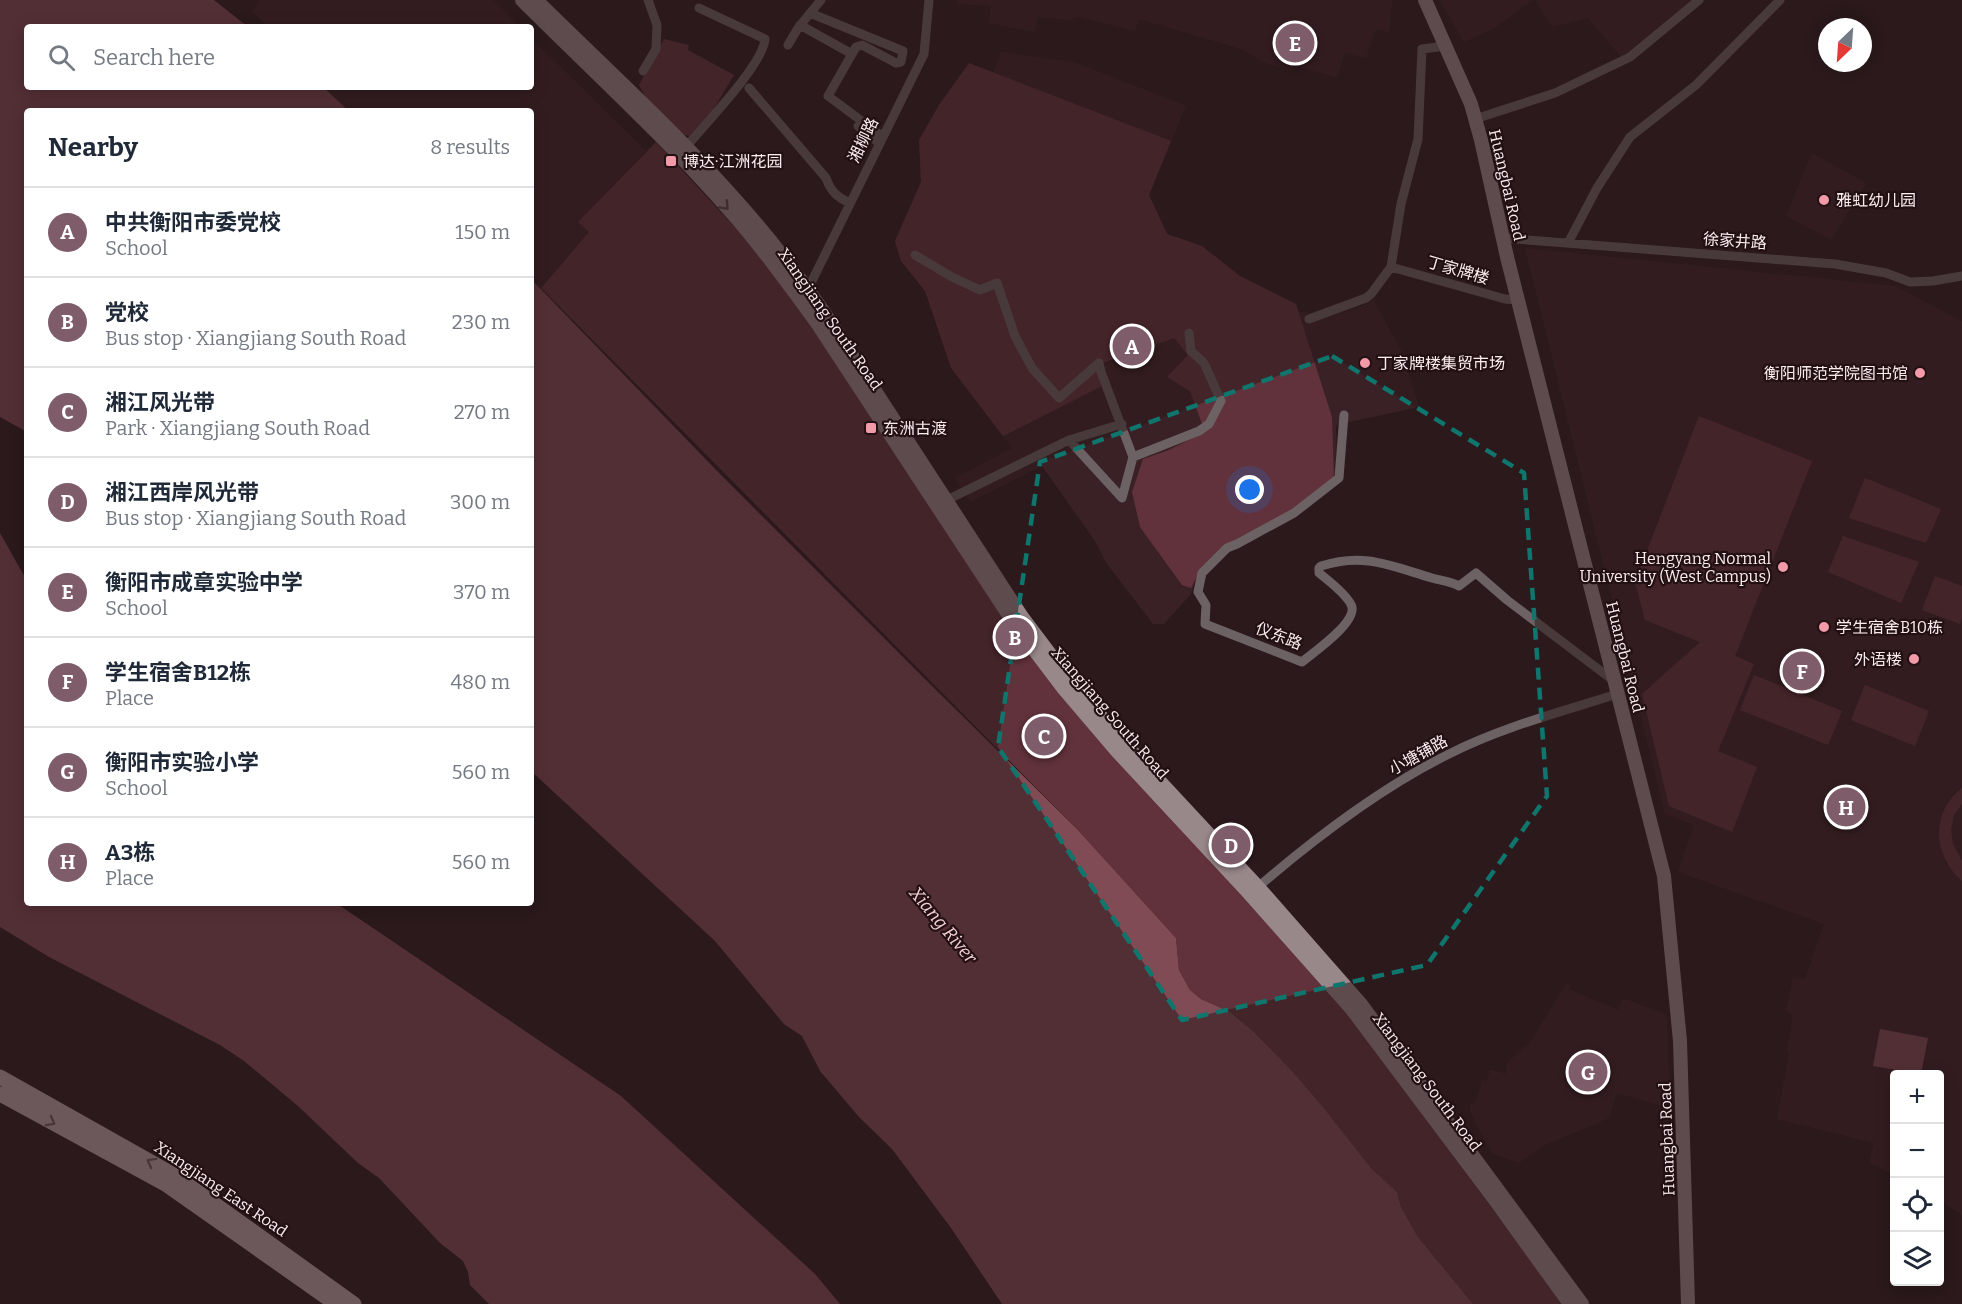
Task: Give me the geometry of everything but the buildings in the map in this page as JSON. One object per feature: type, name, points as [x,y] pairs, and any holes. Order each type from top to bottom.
[{"type":"main road","name":"Xiangjiang South Road","points":[[522,0],[676,153],[730,211],[766,255],[815,320],[1014,623],[1116,750],[1246,890],[1351,1008],[1570,1304]]},
{"type":"main road","name":"Xiangjiang South Road","points":[[536,0],[686,147],[742,207],[808,289],[1022,617],[1071,682],[1124,743],[1258,887],[1360,1003],[1582,1304]]},
{"type":"main road","name":"Huangbai Road","points":[[1425,0],[1471,104],[1518,300],[1664,876],[1680,1041],[1688,1304]]},
{"type":"main road","name":"Xiangjiang East Road","points":[[0,1077],[174,1175],[354,1304]]},
{"type":"main road","name":"Xiangjiang East Road","points":[[0,1094],[167,1185],[336,1304]]},
{"type":"street","points":[[644,71],[656,49],[657,25],[648,0]]},
{"type":"street","points":[[788,45],[800,25],[821,0]]},
{"type":"street","name":"湘柳路","points":[[808,289],[924,54],[929,0]]},
{"type":"street","points":[[1475,119],[1555,93],[1630,57],[1699,0]]},
{"type":"street","points":[[1568,243],[1597,188],[1630,137],[1696,85],[1780,0]]},
{"type":"street","points":[[686,147],[749,70],[764,47],[765,39],[699,8]]},
{"type":"street","points":[[810,13],[903,51],[899,63],[862,45],[856,47],[828,96],[880,140]]},
{"type":"street","points":[[800,25],[852,54]]},
{"type":"street","points":[[1309,319],[1366,298],[1391,267],[1401,204],[1418,139],[1422,49],[1446,46]]},
{"type":"street","points":[[748,88],[826,178],[836,196],[849,203]]},
{"type":"street","name":"徐家井路","points":[[1503,238],[1835,264],[1886,273],[1910,282],[1962,276]]},
{"type":"street","points":[[915,255],[952,277],[980,290],[997,283],[1015,336],[1032,368],[1059,398],[1100,363],[1101,372],[1133,457],[1122,498],[1069,440]]},
{"type":"street","name":"丁家牌楼","points":[[1391,267],[1505,299],[1518,300]]},
{"type":"street","points":[[1133,457],[1199,431],[1209,424],[1221,401],[1204,363],[1191,351],[1189,333]]},
{"type":"street","name":"仪东路","points":[[1344,415],[1339,478],[1294,513],[1227,548],[1202,573],[1198,592],[1206,605],[1205,624],[1302,662],[1345,625],[1351,615],[1352,606],[1319,573],[1321,566],[1342,559],[1372,560],[1459,586],[1476,573],[1615,688]]},
{"type":"street","points":[[945,501],[1069,440],[1122,424]]},
{"type":"street","name":"小塘铺路","points":[[1258,887],[1292,858],[1396,783],[1450,753],[1615,688]]},
{"type":"highlighted area","points":[[1332,356],[1524,473],[1547,796],[1427,965],[1182,1020],[998,747],[1040,462]]},
{"type":"shaded area","points":[[260,0],[493,0],[517,24],[265,24],[252,11]]},
{"type":"shaded area","points":[[957,0],[1395,0],[1392,2],[1389,32],[1375,31],[1366,58],[1345,53],[1337,78],[1294,65],[1292,71],[1263,62],[1241,49],[1139,19],[1135,31],[1079,17],[1071,20],[1038,17],[1034,32],[989,23],[991,6],[957,4]]},
{"type":"shaded area","points":[[1533,0],[1491,30],[1464,42],[1440,1]]},
{"type":"shaded area","points":[[1535,0],[1697,0],[1622,58],[1588,18],[1552,27]]},
{"type":"shaded area","points":[[664,39],[689,45],[688,50],[734,75],[713,110],[689,136],[682,134],[647,100],[639,85]]},
{"type":"shaded area","points":[[534,41],[646,151],[579,222],[589,232],[541,288],[534,282],[534,108],[346,108],[326,90],[534,90]]},
{"type":"shaded area","points":[[1001,52],[1077,63],[1186,106],[1149,195],[1168,234],[1202,246],[1240,276],[1296,304],[1300,313],[1306,310],[1310,323],[1360,307],[1373,299],[1402,352],[1419,407],[1336,425],[1337,468],[1334,479],[1200,569],[1191,594],[1164,624],[1153,624],[1107,564],[1095,541],[1042,466],[970,502],[955,478],[1012,448],[951,368],[925,291],[901,261],[895,241],[921,182],[919,140],[939,105],[969,63],[993,72]]},
{"type":"shaded area","points":[[969,63],[1171,141],[1149,195],[1167,234],[1202,246],[1240,276],[1296,304],[1332,417],[1334,479],[1295,509],[1221,549],[1200,572],[1191,588],[1182,585],[1140,527],[1132,492],[1143,459],[1169,450],[1205,432],[1190,391],[1167,377],[1188,355],[1174,338],[1102,363],[1110,382],[1003,436],[951,368],[925,291],[901,261],[895,241],[921,182],[919,140],[939,105]]},
{"type":"shaded area","points":[[656,142],[763,258],[801,311],[989,596],[1223,875],[1344,1009],[1561,1304],[1473,1304],[1418,1237],[1401,1207],[1397,1192],[1371,1168],[1294,1073],[1254,1032],[1230,1012],[1201,999],[1190,990],[1179,970],[1176,938],[1077,829],[541,288],[589,232],[578,222]]},
{"type":"shaded area","name":"雅虹幼儿园","points":[[1812,153],[1866,183],[1831,240],[1786,216]]},
{"type":"shaded area","name":"Hengyang Normal University (West Campus)","points":[[1525,248],[1895,286],[1962,321],[1962,1215],[1944,1203],[1944,1070],[1890,1070],[1890,1173],[1869,1163],[1874,1143],[1777,1119],[1789,1055],[1787,1051],[1793,1015],[1786,1011],[1793,978],[1805,979],[1824,924],[1678,872],[1694,825],[1665,814]]},
{"type":"shaded area","points":[[1699,416],[1812,461],[1735,656],[1754,664],[1718,751],[1757,767],[1732,832],[1669,806],[1642,694],[1700,642],[1645,620],[1635,582]]},
{"type":"shaded area","points":[[1865,478],[1941,509],[1926,543],[1849,518]]},
{"type":"shaded area","points":[[1843,536],[1919,562],[1901,603],[1828,572]]},
{"type":"shaded area","points":[[1935,576],[1962,586],[1960,624],[1922,610]]},
{"type":"shaded area","points":[[1754,675],[1842,711],[1828,745],[1740,710]]},
{"type":"shaded area","points":[[1865,685],[1929,711],[1915,746],[1851,720]]},
{"type":"shaded area","points":[[1962,788],[1962,804],[1954,815],[1951,829],[1953,844],[1962,861],[1962,881],[1945,859],[1939,834],[1944,809]]},
{"type":"shaded area","points":[[1566,984],[1570,985],[1569,989],[1618,1010],[1623,998],[1667,1015],[1670,1108],[1617,1093],[1609,1118],[1543,1146],[1519,1163],[1493,1154],[1469,1106],[1476,1101],[1482,1080],[1487,1081],[1490,1069],[1506,1074],[1507,1063],[1531,1041]]},
{"type":"water","points":[[0,0],[214,0],[244,24],[24,24],[24,90],[326,90],[346,108],[24,108],[24,430],[0,417]]},
{"type":"water","name":"Xiang River","points":[[534,282],[721,475],[1077,829],[1176,938],[1179,970],[1190,990],[1201,999],[1230,1012],[1254,1032],[1294,1073],[1371,1168],[1397,1192],[1401,1207],[1418,1237],[1473,1304],[1002,1304],[951,1228],[892,1149],[859,1117],[820,1071],[802,1036],[784,1024],[715,941],[534,774]]},
{"type":"water","points":[[0,533],[24,576],[24,906],[340,906],[621,1096],[815,1274],[840,1304],[489,1304],[470,1285],[463,1261],[440,1243],[379,1178],[358,1163],[298,1106],[244,1061],[220,1045],[49,957],[0,927]]},
{"type":"water","points":[[1880,1029],[1928,1038],[1922,1070],[1897,1070],[1873,1066]]},
{"type":"place","name":"衡阳市成章实验中学","points":[[1295,43]]},
{"type":"place","name":"博达·江洲花园","points":[[671,161]]},
{"type":"place","name":"雅虹幼儿园","points":[[1824,200]]},
{"type":"place","name":"中共衡阳市委党校","points":[[1132,346]]},
{"type":"place","name":"丁家牌楼集贸市场","points":[[1365,363]]},
{"type":"place","name":"衡阳师范学院图书馆","points":[[1920,373]]},
{"type":"place","name":"东洲古渡","points":[[871,428]]},
{"type":"place","name":"Hengyang Normal University (West Campus)","points":[[1783,567]]},
{"type":"place","name":"学生宿舍B10栋","points":[[1824,627]]},
{"type":"place","name":"党校","points":[[1015,637]]},
{"type":"place","name":"外语楼","points":[[1914,659]]},
{"type":"place","name":"学生宿舍B12栋","points":[[1802,671]]},
{"type":"place","name":"湘江风光带","points":[[1044,736]]},
{"type":"place","name":"A3栋","points":[[1846,807]]},
{"type":"place","name":"湘江西岸风光带","points":[[1231,845]]},
{"type":"place","name":"衡阳市实验小学","points":[[1588,1072]]}]
